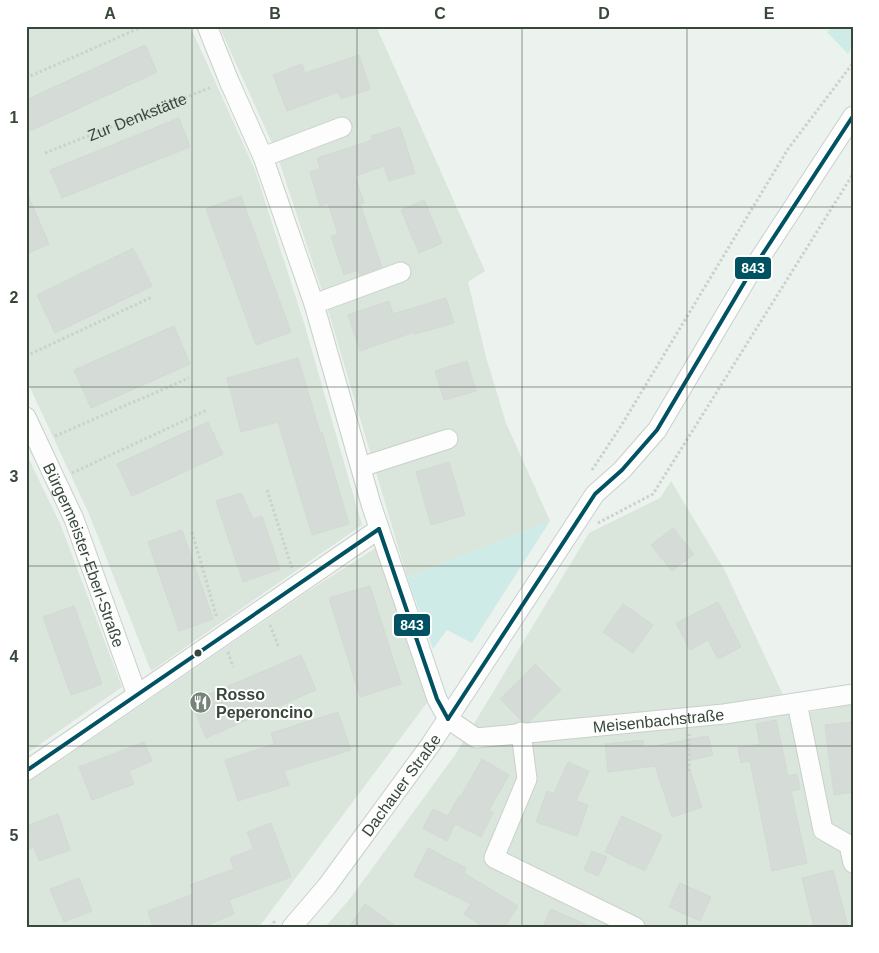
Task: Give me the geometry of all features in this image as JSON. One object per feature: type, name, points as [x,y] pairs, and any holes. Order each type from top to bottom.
[{"type":"street","points":[[207,26],[263,157],[314,304],[379,529],[437,699],[448,719]]},
{"type":"street","name":"Dachauer Straße","points":[[292,927],[327,886],[448,719],[595,494],[622,470],[657,430],[746,278],[853,116]]},
{"type":"street","points":[[263,157],[342,127]]},
{"type":"street","points":[[314,304],[401,272]]},
{"type":"street","name":"Bürgermeister-Eberl-Straße","points":[[26,417],[74,519],[137,695]]},
{"type":"street","points":[[361,467],[448,439]]},
{"type":"street","points":[[26,772],[379,529]]},
{"type":"street","name":"Meisenbachstraße","points":[[448,719],[476,738],[521,732],[689,718],[853,694]]},
{"type":"street","points":[[797,703],[823,830],[849,845],[853,863]]},
{"type":"street","points":[[521,732],[527,780],[494,858],[635,927]]},
{"type":"path","points":[[26,78],[144,26]]},
{"type":"path","points":[[589,474],[621,426],[788,149],[853,63]]},
{"type":"path","name":"Zur Denkstätte","points":[[45,153],[229,81]]},
{"type":"path","points":[[26,356],[152,297]]},
{"type":"path","points":[[39,443],[189,378]]},
{"type":"path","points":[[56,480],[207,410]]},
{"type":"path","points":[[267,490],[298,586]]},
{"type":"path","points":[[192,532],[223,637]]},
{"type":"path","points":[[264,608],[279,648]]},
{"type":"path","points":[[689,718],[689,771]]},
{"type":"shaded area","points":[[26,26],[190,26],[255,170],[304,323],[362,525],[151,671],[89,514],[26,379]]},
{"type":"shaded area","points":[[219,26],[376,26],[485,271],[468,282],[486,357],[506,423],[550,521],[407,577],[325,300],[276,152]]},
{"type":"shaded area","points":[[834,26],[853,26],[853,44],[848,54],[827,32]]},
{"type":"shaded area","points":[[26,453],[61,526],[122,687],[26,754]]},
{"type":"shaded area","points":[[671,481],[724,569],[784,697],[795,715],[853,704],[853,927],[325,927],[349,900],[455,755],[589,533],[660,498]]},
{"type":"shaded area","points":[[550,521],[472,643],[447,630],[433,649],[407,577]]},
{"type":"shaded area","points":[[379,546],[429,700],[259,927],[26,927],[26,784],[307,592]]},
{"type":"building","points":[[145,45],[157,72],[30,131],[26,123],[26,100]]},
{"type":"building","points":[[359,55],[370,89],[341,99],[338,92],[287,111],[273,75],[302,64],[305,73]]},
{"type":"building","points":[[179,118],[190,147],[62,198],[50,170]]},
{"type":"building","points":[[400,127],[415,173],[389,181],[384,166],[355,176],[364,203],[360,204],[382,267],[360,275],[358,270],[344,275],[331,236],[338,234],[328,203],[320,206],[310,172],[320,169],[317,158],[373,140],[371,136]]},
{"type":"building","points":[[26,191],[49,244],[26,254]]},
{"type":"building","points":[[241,196],[291,332],[256,345],[206,209]]},
{"type":"building","points":[[424,200],[442,243],[419,253],[401,210]]},
{"type":"building","points":[[133,248],[152,286],[55,333],[37,295]]},
{"type":"building","points":[[446,298],[454,323],[415,334],[414,332],[360,351],[348,315],[389,301],[393,314]]},
{"type":"building","points":[[174,326],[190,364],[91,408],[74,370]]},
{"type":"building","points":[[298,358],[349,524],[312,535],[278,422],[241,432],[227,378]]},
{"type":"building","points":[[467,361],[476,391],[444,400],[435,371]]},
{"type":"building","points":[[208,422],[223,454],[132,496],[117,464]]},
{"type":"building","points":[[449,462],[465,515],[431,525],[416,472]]},
{"type":"building","points":[[241,493],[253,519],[262,516],[280,569],[243,582],[216,501]]},
{"type":"building","points":[[673,528],[694,554],[672,571],[651,545]]},
{"type":"building","points":[[182,530],[213,619],[179,631],[148,542]]},
{"type":"building","points":[[370,586],[401,684],[360,697],[329,598]]},
{"type":"building","points":[[718,602],[741,647],[718,659],[708,640],[690,650],[676,623]]},
{"type":"building","points":[[623,604],[653,625],[633,653],[603,632]]},
{"type":"building","points":[[74,606],[102,684],[71,695],[43,617]]},
{"type":"building","points":[[301,655],[316,690],[206,738],[191,702]]},
{"type":"building","points":[[535,664],[561,690],[529,722],[526,722],[522,721],[500,699]]},
{"type":"building","points":[[338,712],[351,750],[284,771],[289,785],[238,801],[225,760],[274,744],[271,733]]},
{"type":"building","points":[[776,720],[788,776],[797,774],[800,789],[791,791],[807,863],[772,871],[750,761],[741,763],[738,748],[760,744],[756,724]]},
{"type":"building","points":[[853,722],[853,792],[834,795],[825,725]]},
{"type":"building","points":[[708,736],[713,755],[687,761],[702,807],[672,817],[655,766],[608,772],[605,744],[643,740],[644,748]]},
{"type":"building","points":[[144,742],[152,761],[129,771],[134,784],[92,800],[79,767]]},
{"type":"building","points":[[482,759],[509,775],[489,810],[493,813],[481,837],[455,824],[447,841],[423,828],[433,809],[448,816]]},
{"type":"building","points":[[568,762],[589,771],[576,801],[588,805],[577,836],[536,822],[547,791],[554,793]]},
{"type":"building","points":[[58,814],[70,850],[39,861],[34,847],[26,850],[26,826]]},
{"type":"building","points":[[622,816],[662,835],[645,871],[605,852]]},
{"type":"building","points":[[271,823],[291,877],[229,900],[234,914],[202,927],[153,927],[148,911],[194,894],[190,885],[234,869],[230,858],[254,849],[247,832]]},
{"type":"building","points":[[428,848],[466,868],[464,873],[518,906],[505,927],[484,927],[464,914],[471,904],[414,876]]},
{"type":"building","points":[[592,851],[607,857],[598,876],[584,870]]},
{"type":"building","points":[[833,870],[848,927],[814,927],[802,878]]},
{"type":"building","points":[[79,878],[92,911],[64,922],[50,889]]},
{"type":"building","points":[[680,883],[711,897],[700,921],[669,907]]},
{"type":"building","points":[[365,904],[397,927],[349,927]]},
{"type":"building","points":[[551,909],[591,927],[543,927]]},
{"type":"transit line","name":"843","points":[[448,719],[595,494],[622,470],[657,430],[747,278],[853,116]]},
{"type":"transit line","name":"843","points":[[379,529],[437,699],[448,719]]},
{"type":"transit line","name":"843","points":[[26,771],[379,529]]},
{"type":"place","name":"Rosso Peperoncino","points":[[200,703]]}]
